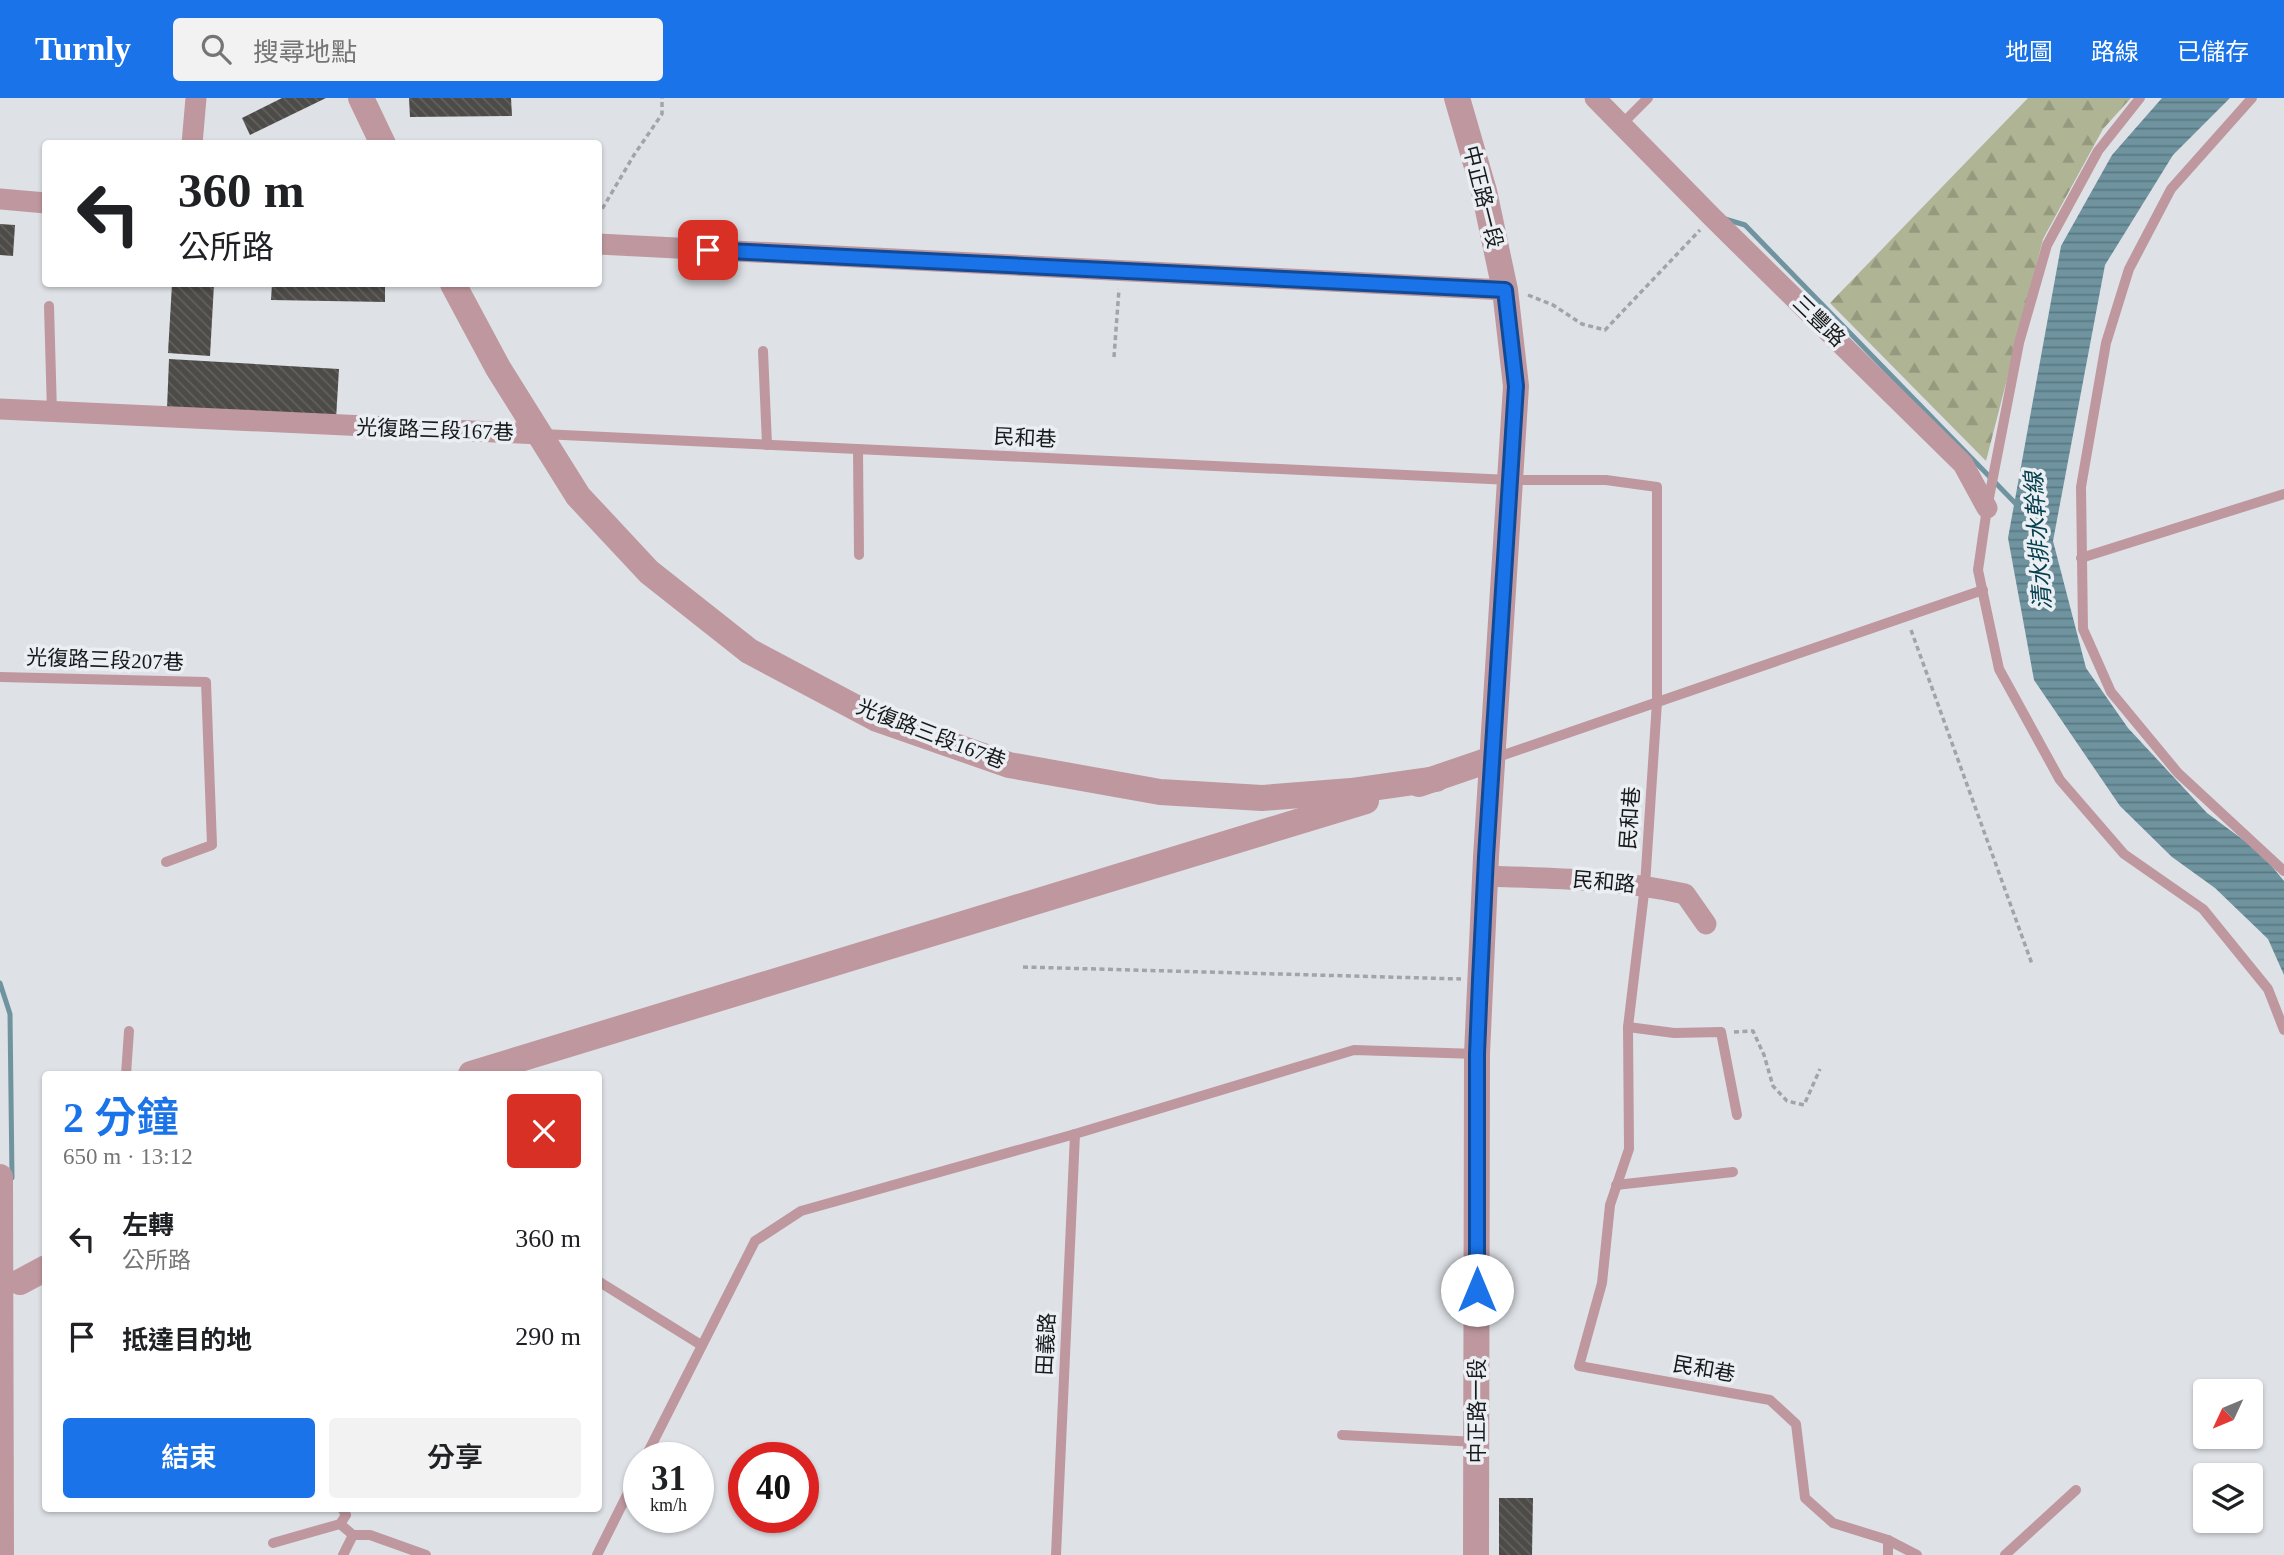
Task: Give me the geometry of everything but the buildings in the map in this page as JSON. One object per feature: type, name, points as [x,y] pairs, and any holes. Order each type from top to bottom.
[{"type":"street","points":[[192,140],[196,98]]},
{"type":"street","points":[[361,98],[381,140]]},
{"type":"street","name":"中正路一段","points":[[1457,98],[1484,191],[1505,290],[1516,386],[1485,876],[1477,1054],[1476,1555]]},
{"type":"street","name":"三豐路","points":[[1595,98],[1963,464],[1989,499]]},
{"type":"street","points":[[0,199],[42,203]]},
{"type":"street","points":[[602,244],[1505,290]]},
{"type":"street","points":[[455,287],[498,368],[539,434]]},
{"type":"street","name":"光復路三段167巷","points":[[0,409],[539,434],[578,496],[649,572],[749,651],[877,719],[1009,765],[1160,792],[1262,798],[1351,791],[1436,779]]},
{"type":"street","points":[[485,1071],[526,1062],[970,920],[1268,831],[1492,759]]},
{"type":"street","points":[[1262,798],[1273,812],[1274,821],[1268,831]]},
{"type":"street","name":"民和路","points":[[1485,876],[1645,885],[1685,894],[1706,924]]},
{"type":"street","points":[[0,1177],[6,1290],[1,1555]]},
{"type":"street","points":[[6,1290],[42,1270]]},
{"type":"lane","points":[[1622,124],[1648,98]]},
{"type":"lane","points":[[2140,98],[2098,151],[2047,246],[2019,343],[1978,570],[1999,669],[2060,780],[2124,854],[2203,909],[2268,989],[2284,1030]]},
{"type":"lane","points":[[2252,98],[2171,189],[2129,270],[2106,343],[2081,487],[2083,629],[2111,692],[2178,772],[2284,870]]},
{"type":"lane","points":[[49,306],[52,413]]},
{"type":"lane","points":[[763,351],[767,445]]},
{"type":"lane","name":"民和巷","points":[[539,434],[1510,480],[1606,480],[1657,487],[1657,702],[1645,885],[1628,1027],[1629,1149],[1610,1205],[1602,1283],[1579,1366],[1770,1400],[1796,1424],[1805,1498],[1833,1523],[1888,1540],[1917,1555]]},
{"type":"lane","points":[[858,449],[859,555]]},
{"type":"lane","points":[[2081,558],[2284,494]]},
{"type":"lane","points":[[1492,759],[1983,590]]},
{"type":"lane","name":"光復路三段207巷","points":[[0,677],[206,682],[212,845],[166,862]]},
{"type":"lane","points":[[1628,1027],[1674,1033],[1721,1032],[1737,1115]]},
{"type":"lane","points":[[126,1071],[129,1031]]},
{"type":"lane","points":[[653,1442],[755,1241],[801,1212],[1075,1135],[1354,1050],[1477,1054]]},
{"type":"lane","name":"田義路","points":[[1056,1555],[1075,1135]]},
{"type":"lane","points":[[1616,1185],[1733,1172]]},
{"type":"lane","points":[[602,1283],[701,1345]]},
{"type":"lane","points":[[1342,1435],[1477,1442]]},
{"type":"lane","points":[[2005,1555],[2076,1490]]},
{"type":"lane","points":[[597,1555],[623,1503]]},
{"type":"lane","points":[[273,1544],[340,1524],[346,1515],[344,1512]]},
{"type":"lane","points":[[340,1524],[353,1535],[370,1535],[426,1555]]},
{"type":"lane","points":[[342,1555],[353,1535]]},
{"type":"lane","points":[[1888,1540],[1888,1555]]},
{"type":"path","points":[[602,209],[662,114],[662,98]]},
{"type":"path","points":[[1505,290],[1534,297],[1553,305],[1582,324],[1605,330],[1708,212]]},
{"type":"path","points":[[1114,357],[1121,271]]},
{"type":"path","points":[[1905,615],[2032,964]]},
{"type":"path","points":[[1023,967],[1480,980]]},
{"type":"path","points":[[1721,1032],[1753,1031],[1764,1055],[1773,1086],[1787,1101],[1804,1105],[1820,1069]]},
{"type":"green space","points":[[2028,98],[2131,98],[2103,129],[2043,239],[1986,461],[1830,303]]},
{"type":"water","name":"清水排水幹線","points":[[2162,98],[2230,98],[2173,155],[2105,265],[2053,541],[2086,668],[2128,728],[2207,813],[2261,853],[2284,881],[2284,975],[2268,939],[2215,888],[2172,857],[2120,806],[2034,680],[2008,538],[2061,246],[2112,155]]},
{"type":"waterway","name":"清水排水幹線","points":[[1725,219],[1745,225],[2019,507]]},
{"type":"waterway","points":[[0,983],[10,1014],[12,1178]]},
{"type":"route","points":[[708,250],[1505,290],[1516,386],[1480,980],[1477,1054],[1477,1290]]}]
